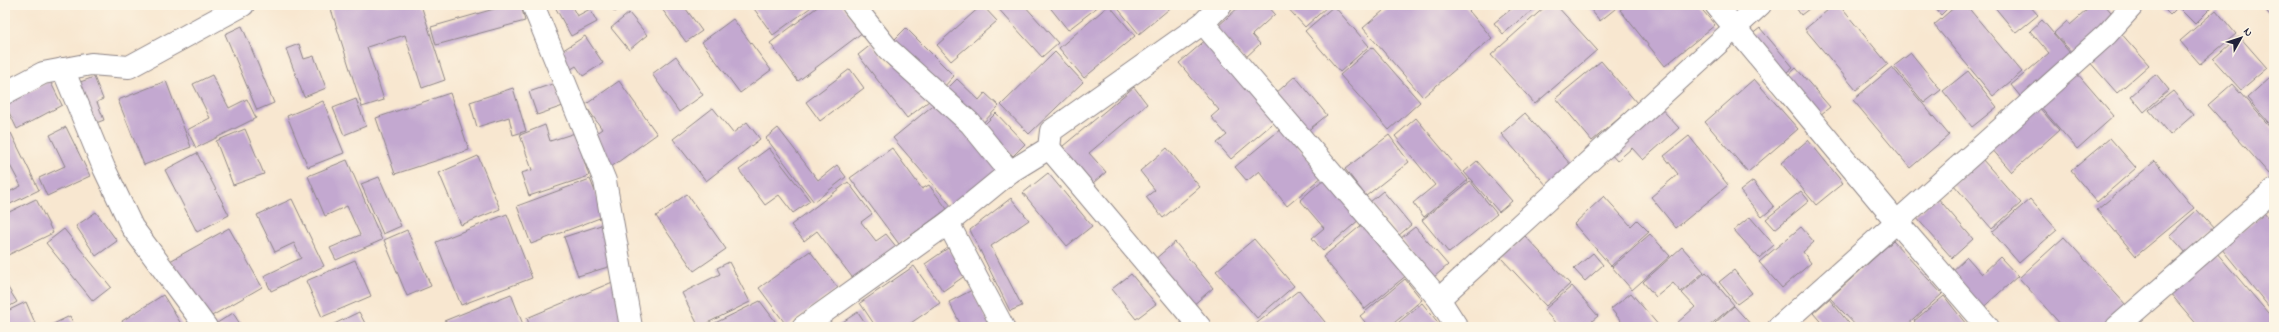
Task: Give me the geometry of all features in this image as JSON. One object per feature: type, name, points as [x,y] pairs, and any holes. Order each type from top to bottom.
[{"type":"street","points":[[5,93],[43,73],[91,64],[129,67],[243,5]]},
{"type":"street","points":[[533,5],[605,181],[631,327]]},
{"type":"street","points":[[853,5],[888,49],[970,123],[1010,172]]},
{"type":"street","points":[[1200,327],[1049,148],[1050,131],[1203,23],[1221,5]]},
{"type":"street","points":[[1716,5],[1896,221],[1988,327]]},
{"type":"street","points":[[1439,300],[1760,5]]},
{"type":"street","points":[[1779,327],[2107,34],[2133,5]]},
{"type":"street","points":[[1203,23],[1439,300],[1457,327]]},
{"type":"street","points":[[63,69],[104,168],[132,227],[206,327]]},
{"type":"street","points":[[803,327],[948,223],[1010,172],[1049,148]]},
{"type":"street","points":[[2117,327],[2274,190]]},
{"type":"street","points":[[948,223],[1003,327]]},
{"type":"building","points":[[421,5],[445,80],[422,88],[405,35],[367,47],[384,100],[362,107],[330,6]]},
{"type":"building","points":[[456,5],[468,5],[457,9]]},
{"type":"building","points":[[508,5],[521,5],[525,21],[436,45],[431,27]]},
{"type":"building","points":[[554,5],[571,5],[577,16],[590,9],[597,22],[571,36]]},
{"type":"building","points":[[609,5],[624,5],[615,12]]},
{"type":"building","points":[[659,5],[683,5],[702,31],[686,42]]},
{"type":"building","points":[[814,5],[773,35],[752,6]]},
{"type":"building","points":[[820,5],[842,5],[863,32],[798,81],[770,43]]},
{"type":"building","points":[[982,5],[997,21],[951,61],[937,45]]},
{"type":"building","points":[[995,5],[1024,5],[1058,43],[1042,57]]},
{"type":"building","points":[[1048,5],[1100,5],[1068,30]]},
{"type":"building","points":[[1109,5],[1135,36],[1084,78],[1059,48]]},
{"type":"building","points":[[1115,5],[1174,5],[1139,34]]},
{"type":"building","points":[[1241,5],[1267,5],[1275,14],[1252,35],[1260,44],[1244,59],[1216,28]]},
{"type":"building","points":[[1285,5],[1329,5],[1305,27]]},
{"type":"building","points":[[1390,5],[1464,5],[1492,38],[1423,97],[1363,28]]},
{"type":"building","points":[[1516,5],[1539,5],[1503,34],[1494,23]]},
{"type":"building","points":[[1547,5],[1556,5],[1597,50],[1535,104],[1491,55]]},
{"type":"building","points":[[1587,5],[1620,5],[1600,21]]},
{"type":"building","points":[[1626,5],[1698,5],[1715,25],[1665,66],[1620,10]]},
{"type":"building","points":[[1794,5],[1814,5],[1801,15]]},
{"type":"building","points":[[1834,5],[1839,5],[1888,64],[1856,90],[1805,29]]},
{"type":"building","points":[[1932,5],[1951,5],[1941,15]]},
{"type":"building","points":[[1957,5],[1966,5],[2022,72],[1993,96],[1934,25]]},
{"type":"building","points":[[1993,5],[2029,5],[2038,15],[2016,33]]},
{"type":"building","points":[[2082,5],[2105,5],[2117,19],[2075,56],[2054,33],[2067,21],[2070,25],[2087,10]]},
{"type":"building","points":[[2160,5],[2210,5],[2212,7],[2195,24],[2178,7],[2170,15]]},
{"type":"building","points":[[2261,5],[2274,5],[2274,20]]},
{"type":"building","points":[[1334,6],[1369,46],[1340,72],[1305,31]]},
{"type":"building","points":[[2216,10],[2236,34],[2200,64],[2180,41]]},
{"type":"building","points":[[629,13],[647,35],[629,50],[611,28]]},
{"type":"building","points":[[733,19],[771,70],[740,93],[702,42]]},
{"type":"building","points":[[2042,20],[2076,60],[2025,102],[2011,85],[2049,53],[2030,31]]},
{"type":"building","points":[[242,26],[274,103],[257,110],[225,34]]},
{"type":"building","points":[[906,28],[954,76],[942,89],[894,40]]},
{"type":"building","points":[[1760,28],[1793,67],[1781,77],[1747,38]]},
{"type":"building","points":[[2119,31],[2149,65],[2117,93],[2087,59]]},
{"type":"building","points":[[585,36],[603,63],[583,76],[576,66],[565,73],[554,56]]},
{"type":"building","points":[[2239,36],[2267,68],[2241,90],[2213,59]]},
{"type":"building","points":[[1208,38],[1278,119],[1231,159],[1217,143],[1227,135],[1211,117],[1219,110],[1179,63]]},
{"type":"building","points":[[299,44],[304,59],[314,56],[326,88],[304,97],[286,49]]},
{"type":"building","points":[[872,44],[890,67],[898,61],[929,101],[907,118],[858,55]]},
{"type":"building","points":[[1372,47],[1420,102],[1389,130],[1340,75]]},
{"type":"building","points":[[1055,52],[1083,82],[1029,134],[1001,105]]},
{"type":"building","points":[[1911,53],[1941,90],[1924,103],[1894,66]]},
{"type":"building","points":[[676,56],[703,95],[679,112],[652,74]]},
{"type":"building","points":[[1601,61],[1637,103],[1592,141],[1556,98]]},
{"type":"building","points":[[1892,67],[1949,135],[1910,168],[1853,100]]},
{"type":"building","points":[[1796,68],[1830,107],[1815,119],[1782,81]]},
{"type":"building","points":[[850,69],[864,88],[820,121],[806,102]]},
{"type":"building","points":[[1968,71],[1997,107],[1972,127],[1943,91]]},
{"type":"building","points":[[2076,72],[2114,116],[2077,149],[2039,105]]},
{"type":"building","points":[[2156,74],[2169,90],[2144,112],[2131,96]]},
{"type":"building","points":[[212,75],[229,108],[247,99],[256,118],[196,148],[187,130],[210,118],[193,84]]},
{"type":"building","points":[[1295,76],[1327,115],[1306,132],[1274,95]]},
{"type":"building","points":[[94,77],[103,99],[97,102],[104,120],[88,126],[72,85]]},
{"type":"building","points":[[2270,77],[2274,82],[2274,129],[2247,98]]},
{"type":"building","points":[[957,79],[979,100],[985,93],[999,106],[979,127],[943,93]]},
{"type":"building","points":[[1754,79],[1798,129],[1748,172],[1705,122]]},
{"type":"building","points":[[50,81],[62,105],[17,129],[5,104]]},
{"type":"building","points":[[166,81],[191,147],[144,165],[118,100]]},
{"type":"building","points":[[619,81],[657,134],[611,167],[589,138],[602,129],[585,105]]},
{"type":"building","points":[[555,83],[563,106],[537,115],[529,92]]},
{"type":"building","points":[[2232,84],[2274,131],[2274,170],[2269,174],[2208,105]]},
{"type":"building","points":[[1134,87],[1147,104],[1089,153],[1106,172],[1087,188],[1057,151]]},
{"type":"building","points":[[513,88],[526,131],[513,135],[509,117],[477,127],[470,102]]},
{"type":"building","points":[[2173,91],[2193,115],[2170,135],[2149,110]]},
{"type":"building","points":[[450,93],[469,150],[395,174],[376,118]]},
{"type":"building","points":[[356,99],[366,126],[344,135],[333,108]]},
{"type":"building","points":[[323,101],[344,153],[308,167],[287,116]]},
{"type":"building","points":[[937,102],[999,170],[953,208],[893,138]]},
{"type":"building","points":[[2037,105],[2059,130],[2012,172],[1990,147]]},
{"type":"building","points":[[1659,106],[1679,128],[1643,160],[1632,148],[1617,161],[1609,152]]},
{"type":"building","points":[[713,108],[733,133],[747,122],[760,139],[706,181],[673,139]]},
{"type":"building","points":[[996,113],[1025,144],[1013,156],[984,125]]},
{"type":"building","points":[[1525,113],[1572,166],[1548,187],[1501,134]]},
{"type":"building","points":[[1416,118],[1468,180],[1424,217],[1413,203],[1435,185],[1395,136]]},
{"type":"building","points":[[545,125],[550,141],[575,133],[589,176],[529,196],[521,173],[532,170],[520,135]]},
{"type":"building","points":[[66,127],[90,176],[47,196],[39,178],[65,166],[50,135]]},
{"type":"building","points":[[778,128],[818,180],[837,165],[846,177],[814,202],[766,138]]},
{"type":"building","points":[[1282,128],[1323,176],[1287,206],[1259,171],[1247,181],[1235,167]]},
{"type":"building","points":[[245,129],[264,174],[233,185],[216,141]]},
{"type":"building","points":[[11,133],[39,190],[6,206],[5,194],[21,186],[5,156],[5,136]]},
{"type":"building","points":[[1389,135],[1409,162],[1366,196],[1345,169]]},
{"type":"building","points":[[1689,136],[1728,185],[1676,228],[1651,197],[1678,174],[1664,156]]},
{"type":"building","points":[[2110,138],[2136,168],[2097,202],[2071,171]]},
{"type":"building","points":[[1808,140],[1843,183],[1816,205],[1781,163]]},
{"type":"building","points":[[769,148],[810,201],[793,213],[779,195],[765,205],[739,170]]},
{"type":"building","points":[[892,148],[922,189],[929,185],[947,209],[899,244],[850,178]]},
{"type":"building","points":[[1167,148],[1200,187],[1163,218],[1146,197],[1155,190],[1140,171]]},
{"type":"building","points":[[197,153],[229,215],[197,232],[165,170]]},
{"type":"building","points":[[478,156],[500,209],[461,225],[439,173]]},
{"type":"building","points":[[1982,159],[2021,203],[1992,229],[1953,184]]},
{"type":"building","points":[[347,160],[382,240],[336,260],[330,248],[360,235],[347,206],[325,216],[308,176]]},
{"type":"building","points":[[1477,161],[1512,201],[1499,212],[1464,172]]},
{"type":"building","points":[[2155,161],[2194,208],[2136,256],[2097,210]]},
{"type":"building","points":[[1048,173],[1092,226],[1067,246],[1023,193]]},
{"type":"building","points":[[379,177],[401,226],[383,234],[361,184]]},
{"type":"building","points":[[1325,178],[1360,219],[1323,251],[1312,238],[1324,228],[1300,200]]},
{"type":"building","points":[[590,179],[605,216],[531,244],[517,206]]},
{"type":"building","points":[[1470,181],[1497,214],[1449,253],[1422,220]]},
{"type":"building","points":[[1753,181],[1774,207],[1762,217],[1740,191]]},
{"type":"building","points":[[848,182],[872,214],[861,222],[876,241],[886,234],[898,249],[855,281],[817,231],[804,241],[791,225]]},
{"type":"building","points":[[1383,191],[1411,225],[1398,236],[1370,202]]},
{"type":"building","points":[[1801,191],[1809,201],[1775,229],[1766,219]]},
{"type":"building","points":[[687,194],[726,249],[694,271],[656,216]]},
{"type":"building","points":[[1604,196],[1631,226],[1637,220],[1649,232],[1611,266],[1574,224]]},
{"type":"building","points":[[1937,197],[1973,239],[1952,258],[1915,216]]},
{"type":"building","points":[[1011,198],[1029,220],[991,246],[1022,306],[1010,311],[970,230]]},
{"type":"building","points":[[36,199],[53,233],[8,255],[5,250],[5,214]]},
{"type":"building","points":[[292,199],[324,266],[271,291],[264,276],[301,258],[294,243],[275,252],[257,215]]},
{"type":"building","points":[[2030,199],[2057,230],[2019,263],[1992,232]]},
{"type":"building","points":[[2197,210],[2215,230],[2187,254],[2170,235]]},
{"type":"building","points":[[96,212],[117,241],[96,256],[76,226]]},
{"type":"building","points":[[2264,213],[2274,225],[2274,303],[2269,307],[2221,248]]},
{"type":"building","points":[[507,214],[532,278],[461,305],[436,242]]},
{"type":"building","points":[[1750,217],[1774,245],[1759,258],[1734,230]]},
{"type":"building","points":[[1364,223],[1407,275],[1365,309],[1323,257]]},
{"type":"building","points":[[604,224],[618,264],[578,276],[564,237]]},
{"type":"building","points":[[1415,227],[1448,265],[1434,277],[1401,238]]},
{"type":"building","points":[[1801,227],[1814,242],[1803,252],[1811,263],[1782,288],[1759,262]]},
{"type":"building","points":[[229,228],[262,287],[203,321],[170,261]]},
{"type":"building","points":[[64,229],[111,287],[93,301],[46,243]]},
{"type":"building","points":[[407,230],[431,286],[407,296],[384,240]]},
{"type":"building","points":[[1650,234],[1670,256],[1632,290],[1612,267]]},
{"type":"building","points":[[1525,236],[1570,284],[1546,306],[1501,258]]},
{"type":"building","points":[[2064,237],[2127,306],[2103,327],[2063,327],[2019,278]]},
{"type":"building","points":[[1254,239],[1294,286],[1257,318],[1216,271]]},
{"type":"building","points":[[1893,241],[1942,294],[1905,327],[1857,327],[1830,298]]},
{"type":"building","points":[[1175,242],[1213,288],[1192,306],[1154,260]]},
{"type":"building","points":[[1682,247],[1704,272],[1681,292],[1673,283],[1656,297],[1643,282]]},
{"type":"building","points":[[948,248],[966,275],[943,291],[925,264]]},
{"type":"building","points":[[810,251],[838,288],[787,326],[759,288]]},
{"type":"building","points":[[2216,252],[2274,320],[2274,327],[2199,327],[2169,292]]},
{"type":"building","points":[[1593,253],[1603,265],[1585,281],[1574,269]]},
{"type":"building","points":[[1967,257],[1982,274],[2000,257],[2018,276],[1978,312],[1946,277]]},
{"type":"building","points":[[355,260],[371,296],[322,317],[306,281]]},
{"type":"building","points":[[729,262],[750,302],[699,327],[682,293],[720,274],[717,268]]},
{"type":"building","points":[[914,266],[940,303],[905,327],[876,327],[860,303]]},
{"type":"building","points":[[1734,270],[1752,293],[1737,304],[1719,282]]},
{"type":"building","points":[[1706,272],[1734,305],[1708,327],[1679,327],[1676,324],[1695,307],[1682,293]]},
{"type":"building","points":[[1131,274],[1156,304],[1136,319],[1112,289]]},
{"type":"building","points":[[1405,279],[1422,300],[1389,327],[1369,327],[1360,316]]},
{"type":"building","points":[[615,281],[625,327],[530,327],[527,318]]},
{"type":"building","points":[[5,283],[17,302],[5,309]]},
{"type":"building","points":[[1572,286],[1598,316],[1585,327],[1559,327],[1544,310]]},
{"type":"building","points":[[972,290],[991,327],[962,327],[949,302]]},
{"type":"building","points":[[1299,290],[1329,327],[1252,327]]},
{"type":"building","points":[[1631,293],[1660,327],[1626,327],[1611,309]]},
{"type":"building","points":[[511,294],[524,327],[447,327],[444,321]]},
{"type":"building","points":[[163,295],[183,327],[125,327],[122,321]]},
{"type":"building","points":[[1944,296],[1966,324],[1963,327],[1919,327],[1914,321]]},
{"type":"building","points":[[1829,299],[1852,327],[1825,327],[1813,313]]},
{"type":"building","points":[[760,301],[778,325],[774,327],[707,327]]},
{"type":"building","points":[[26,302],[35,323],[27,327],[10,327],[5,312]]},
{"type":"building","points":[[1422,303],[1441,326],[1393,327]]},
{"type":"building","points":[[1734,306],[1753,327],[1719,327],[1715,323]]},
{"type":"building","points":[[359,312],[367,327],[328,327]]},
{"type":"building","points":[[858,312],[868,327],[835,327]]},
{"type":"building","points":[[233,313],[242,327],[211,327]]},
{"type":"building","points":[[70,316],[75,327],[47,327]]}]
